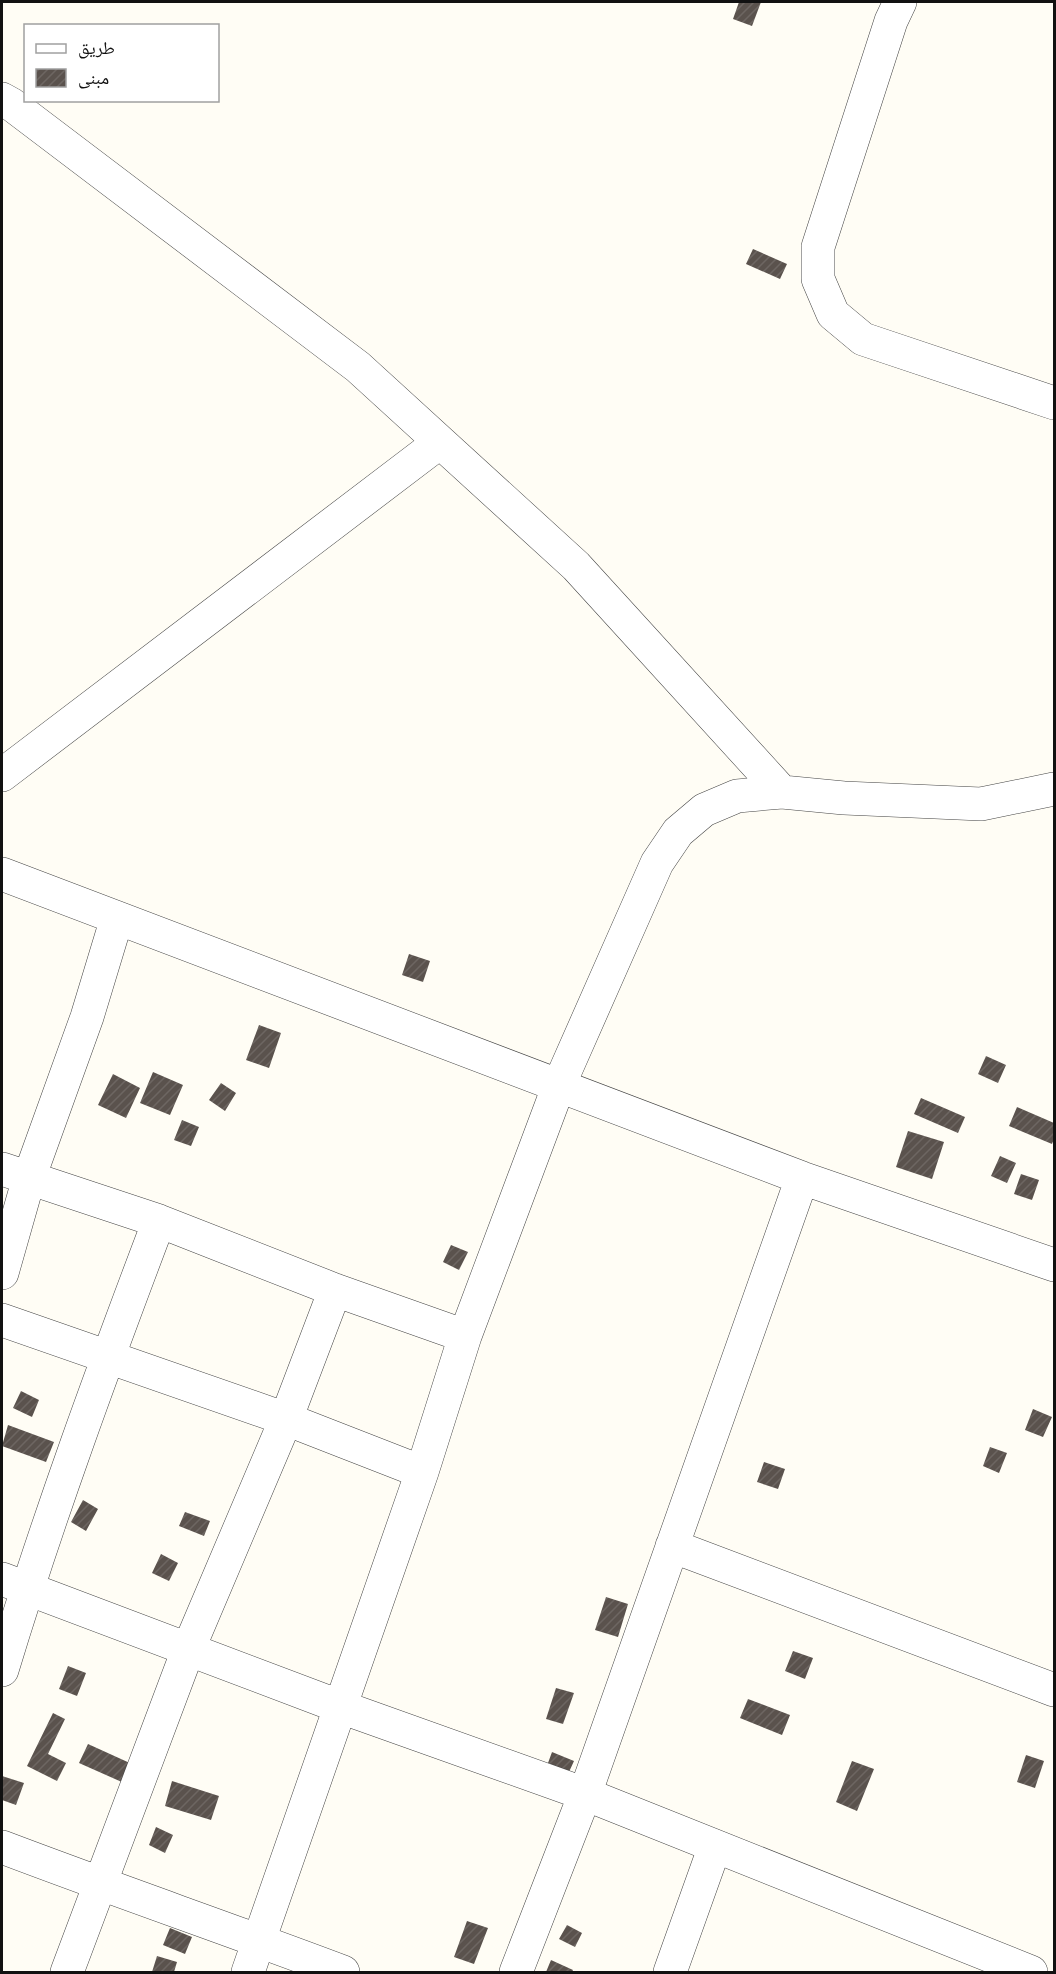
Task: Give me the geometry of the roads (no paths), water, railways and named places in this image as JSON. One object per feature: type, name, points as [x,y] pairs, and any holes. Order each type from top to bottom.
[{"type":"street","points":[[900,2],[891,21],[818,247],[818,279],[833,314],[863,339],[1054,403]]},
{"type":"street","points":[[2,99],[21,111],[358,367],[576,566],[782,792]]},
{"type":"street","points":[[2,775],[440,442]]},
{"type":"street","points":[[248,1972],[422,1472],[465,1336],[559,1085],[657,863],[678,832],[704,810],[737,796],[782,792],[844,798],[981,804],[1054,789]]},
{"type":"street","points":[[2,874],[802,1178],[1054,1265]]},
{"type":"street","points":[[2,1273],[15,1174],[87,1017],[117,918]]},
{"type":"street","points":[[15,1174],[159,1221],[335,1290],[465,1336]]},
{"type":"street","points":[[516,1972],[585,1794],[802,1178]]},
{"type":"street","points":[[2,1670],[14,1583],[107,1358],[159,1221]]},
{"type":"street","points":[[67,1972],[188,1650],[286,1419],[335,1290]]},
{"type":"street","points":[[2,1320],[286,1419],[422,1472]]},
{"type":"street","points":[[672,1546],[1054,1690]]},
{"type":"street","points":[[14,1583],[341,1707],[585,1794],[1031,1972]]},
{"type":"street","points":[[670,1972],[716,1846]]},
{"type":"street","points":[[2,1847],[100,1885],[343,1972]]}]
